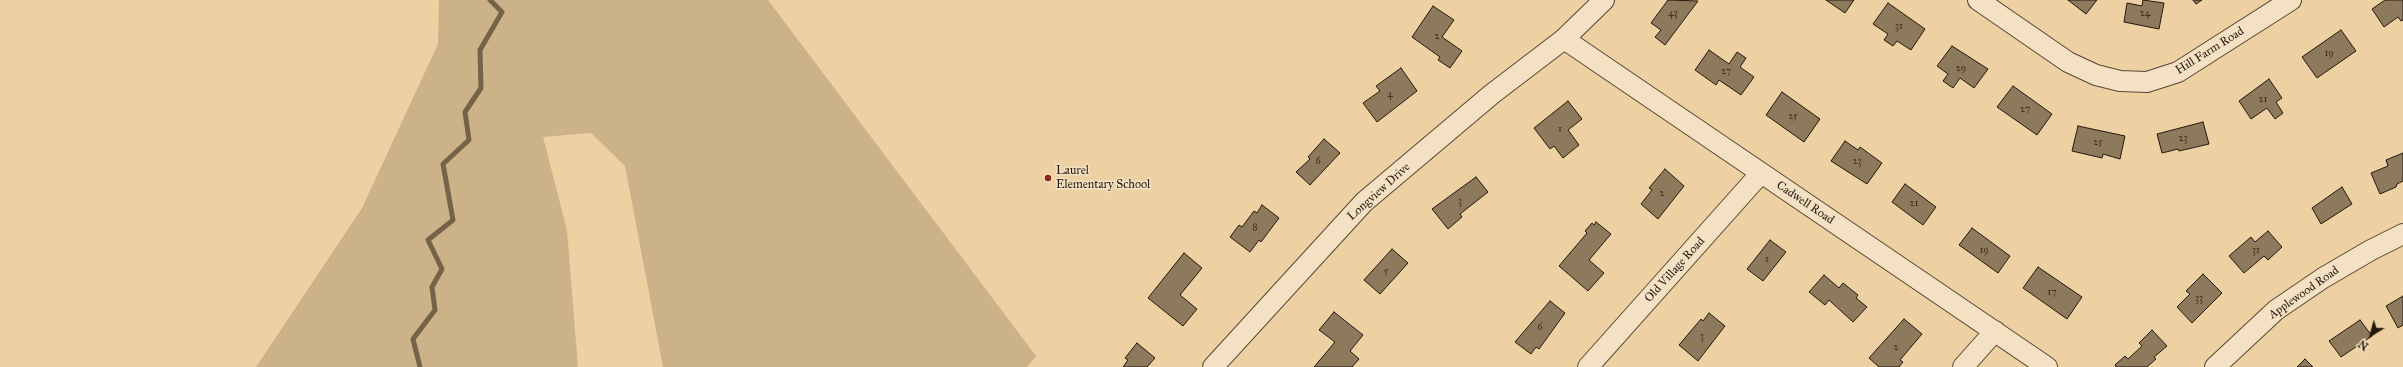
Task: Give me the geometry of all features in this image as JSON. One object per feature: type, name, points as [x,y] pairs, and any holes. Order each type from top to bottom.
[{"type":"street","points":[[1564,39],[1604,0]]},
{"type":"street","name":"Hill Farm Road","points":[[1978,0],[2075,65],[2096,75],[2120,81],[2147,82],[2178,72],[2291,0]]},
{"type":"street","name":"Cadwell Road","points":[[1564,39],[2046,367]]},
{"type":"street","name":"Longview Drive","points":[[1213,367],[1364,202],[1492,94],[1564,39]]},
{"type":"street","name":"Old Village Road","points":[[1588,367],[1761,173]]},
{"type":"street","name":"Applewood Road","points":[[2215,367],[2276,310],[2323,278],[2371,250],[2403,234]]},
{"type":"street","points":[[1963,367],[1995,331]]},
{"type":"shaded area","points":[[439,0],[768,0],[1036,356],[1027,367],[663,367],[625,166],[591,133],[543,137],[567,230],[578,367],[256,367],[362,208],[438,44]]},
{"type":"building","points":[[1668,0],[1698,1],[1665,45],[1655,37],[1661,30],[1651,23]]},
{"type":"building","points":[[1826,0],[1854,0],[1845,13]]},
{"type":"building","points":[[2068,0],[2097,0],[2086,14]]},
{"type":"building","points":[[2143,0],[2164,3],[2159,29],[2124,22],[2127,3],[2142,6]]},
{"type":"building","points":[[2193,0],[2202,0],[2196,4]]},
{"type":"building","points":[[2385,0],[2403,0],[2403,20],[2401,21],[2398,17],[2384,27],[2372,9]]},
{"type":"building","points":[[1888,3],[1925,29],[1911,50],[1897,41],[1893,46],[1884,40],[1888,34],[1873,24]]},
{"type":"building","points":[[1433,6],[1454,20],[1442,37],[1462,51],[1450,68],[1438,60],[1440,57],[1412,37]]},
{"type":"building","points":[[2341,30],[2356,51],[2317,78],[2302,57]]},
{"type":"building","points":[[1952,46],[1988,69],[1974,88],[1960,78],[1953,88],[1943,81],[1948,74],[1937,66]]},
{"type":"building","points":[[1709,50],[1729,64],[1737,52],[1746,58],[1740,67],[1754,77],[1741,95],[1719,80],[1716,85],[1695,70]]},
{"type":"building","points":[[1401,68],[1417,91],[1377,122],[1363,103],[1380,91],[1376,86]]},
{"type":"building","points":[[2269,79],[2282,98],[2276,102],[2283,113],[2275,119],[2267,108],[2251,119],[2239,101]]},
{"type":"building","points":[[2013,86],[2052,114],[2037,135],[1997,107]]},
{"type":"building","points":[[1782,92],[1820,119],[1804,142],[1766,115]]},
{"type":"building","points":[[1568,101],[1582,119],[1568,130],[1579,145],[1563,158],[1554,146],[1550,149],[1534,128]]},
{"type":"building","points":[[2203,122],[2209,144],[2179,151],[2178,149],[2162,153],[2157,134]]},
{"type":"building","points":[[2078,126],[2125,136],[2120,159],[2103,154],[2102,158],[2072,151]]},
{"type":"building","points":[[1324,139],[1340,153],[1310,185],[1296,172],[1310,159],[1308,157]]},
{"type":"building","points":[[1845,141],[1858,150],[1860,147],[1882,163],[1867,184],[1831,161]]},
{"type":"building","points":[[2403,153],[2403,181],[2397,184],[2396,187],[2380,194],[2371,173],[2388,166],[2386,160]]},
{"type":"building","points":[[1665,169],[1684,186],[1658,219],[1641,204],[1652,190],[1649,188]]},
{"type":"building","points":[[1476,177],[1488,192],[1460,214],[1462,217],[1448,229],[1432,209]]},
{"type":"building","points":[[1905,184],[1936,207],[1923,225],[1892,202]]},
{"type":"building","points":[[2342,187],[2352,204],[2321,224],[2312,208]]},
{"type":"building","points":[[1262,205],[1279,218],[1261,242],[1259,240],[1250,252],[1230,237],[1239,225],[1242,227],[1254,211],[1257,213]]},
{"type":"building","points":[[1596,222],[1611,234],[1589,260],[1604,273],[1588,291],[1559,266],[1587,233],[1585,231],[1592,223],[1594,225]]},
{"type":"building","points":[[1972,228],[2010,256],[1998,273],[1959,245]]},
{"type":"building","points":[[2268,231],[2282,247],[2268,260],[2264,256],[2244,273],[2229,256],[2251,237],[2255,242]]},
{"type":"building","points":[[1770,240],[1786,252],[1763,281],[1747,269]]},
{"type":"building","points":[[1392,249],[1408,263],[1380,294],[1364,280]]},
{"type":"building","points":[[1184,253],[1202,268],[1180,295],[1197,309],[1183,326],[1148,298]]},
{"type":"building","points":[[2038,267],[2082,297],[2067,319],[2023,288]]},
{"type":"building","points":[[2203,274],[2222,293],[2192,323],[2177,307],[2190,294],[2186,291]]},
{"type":"building","points":[[1824,275],[1839,288],[1843,283],[1858,295],[1856,298],[1867,307],[1853,322],[1829,300],[1825,305],[1809,292]]},
{"type":"building","points":[[2403,296],[2403,325],[2398,328],[2386,306]]},
{"type":"building","points":[[1550,301],[1565,313],[1539,349],[1536,347],[1531,354],[1515,342]]},
{"type":"building","points":[[1334,312],[1363,335],[1350,351],[1359,359],[1352,367],[1314,367],[1335,342],[1319,330]]},
{"type":"building","points":[[1709,313],[1725,326],[1698,361],[1679,345],[1701,319],[1703,321]]},
{"type":"building","points":[[1904,319],[1922,334],[1900,360],[1903,362],[1899,367],[1879,367],[1869,358]]},
{"type":"building","points":[[2360,320],[2372,336],[2341,357],[2329,341]]},
{"type":"building","points":[[2152,330],[2167,346],[2154,357],[2156,359],[2147,367],[2116,367],[2115,365],[2125,356],[2128,359],[2142,346],[2139,343]]},
{"type":"building","points":[[1137,343],[1155,358],[1147,367],[1123,367],[1128,360],[1125,358]]},
{"type":"building","points":[[2305,359],[2313,367],[2297,367]]},
{"type":"waterway","points":[[420,367],[413,339],[435,310],[432,287],[442,269],[428,240],[453,220],[443,164],[469,140],[465,112],[481,88],[480,50],[502,12],[490,0]]},
{"type":"place","name":"Laurel Elementary School","points":[[1048,178]]}]
